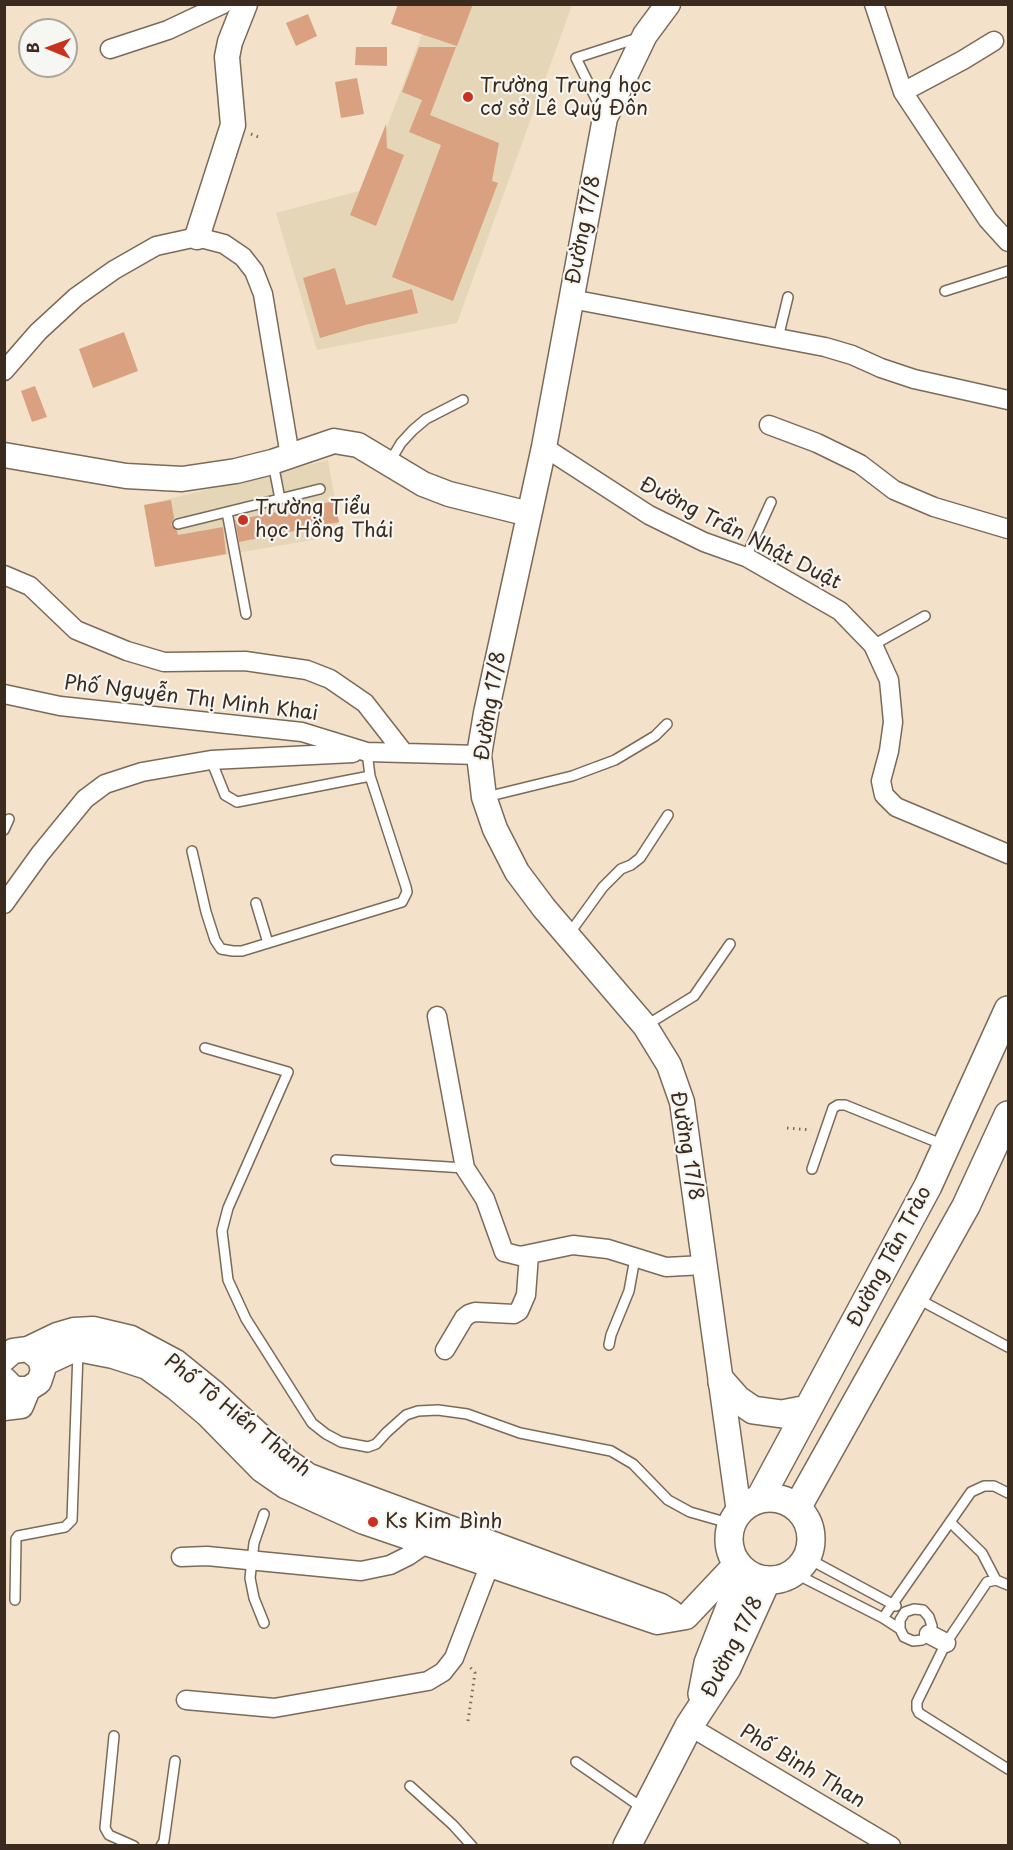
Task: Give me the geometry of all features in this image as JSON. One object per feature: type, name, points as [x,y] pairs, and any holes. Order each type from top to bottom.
[{"type":"main road","name":"Đường Tân Trào","points":[[743,1512],[808,1409],[928,1186],[1008,1010]]},
{"type":"main road","name":"Đường Tân Trào","points":[[798,1508],[966,1206],[1008,1115]]},
{"type":"main road","points":[[722,1382],[737,1399],[753,1410],[782,1414],[808,1409]]},
{"type":"main road","points":[[773,1497],[786,1500],[798,1508],[806,1518],[811,1531],[811,1545],[800,1565],[781,1579],[749,1572],[731,1551],[729,1538],[743,1512],[773,1497]]},
{"type":"main road","name":"Đường 17/8","points":[[627,1845],[694,1720],[708,1663],[749,1572]]},
{"type":"street","points":[[110,49],[168,30],[223,4]]},
{"type":"street","points":[[197,237],[233,125],[227,57],[230,42],[245,4]]},
{"type":"street","name":"Đường 17/8","points":[[668,4],[645,35],[605,118],[543,447],[486,712],[479,756],[484,797],[495,829],[517,872],[645,1026],[669,1065],[681,1102],[743,1512]]},
{"type":"street","points":[[874,4],[903,92],[988,220],[1008,242]]},
{"type":"street","points":[[903,92],[994,41]]},
{"type":"street","points":[[4,371],[38,332],[76,297],[114,270],[156,246],[197,237],[224,243],[243,256],[254,271],[263,294],[281,459]]},
{"type":"street","points":[[571,299],[825,347],[914,379],[1008,400]]},
{"type":"street","points":[[769,425],[817,443],[860,464],[894,490],[934,507],[1008,529]]},
{"type":"street","points":[[4,455],[126,476],[182,478],[236,471],[334,441],[358,445],[423,484],[449,494],[529,514]]},
{"type":"street","name":"Đường Trần Nhật Duật","points":[[543,447],[649,515],[704,542],[746,557],[840,611],[873,645],[890,680],[893,722],[889,752],[881,781],[884,795],[896,807],[1008,854]]},
{"type":"street","points":[[4,575],[30,586],[76,630],[127,651],[164,662],[244,661],[307,670],[330,679],[365,704],[404,753]]},
{"type":"street","name":"Phố Nguyễn Thị Minh Khai","points":[[4,694],[60,706],[302,732],[367,752],[479,756]]},
{"type":"street","points":[[4,904],[40,854],[86,799],[105,784],[142,772],[211,760],[367,752]]},
{"type":"street","points":[[437,1016],[465,1168],[485,1199],[504,1252],[520,1256],[573,1245],[608,1249],[666,1266],[704,1265]]},
{"type":"street","points":[[445,1350],[464,1318],[469,1314],[475,1312],[514,1314],[519,1311],[526,1295],[529,1255]]},
{"type":"street","name":"Phố Tô Hiến Thành","points":[[35,1356],[57,1335],[74,1330],[93,1329],[131,1338],[176,1362],[213,1392],[286,1460],[309,1476],[432,1533],[490,1564],[657,1622],[680,1618]]},
{"type":"street","name":"Phố Tô Hiến Thành","points":[[4,1359],[13,1351],[35,1356],[78,1350],[113,1356],[147,1367],[208,1415],[262,1470],[285,1486],[364,1522],[432,1533],[661,1606],[680,1618]]},
{"type":"street","points":[[10,1390],[34,1387],[42,1377],[35,1356]]},
{"type":"street","points":[[181,1557],[207,1556],[361,1571],[390,1565],[408,1556],[432,1533]]},
{"type":"street","points":[[186,1700],[274,1708],[428,1682],[443,1672],[454,1658],[490,1564]]},
{"type":"street","points":[[680,1618],[686,1617],[749,1572]]},
{"type":"street","points":[[929,1634],[946,1643]]},
{"type":"street","name":"Phố Bình Than","points":[[694,1720],[891,1845]]},
{"type":"lane","points":[[605,118],[576,58],[645,35]]},
{"type":"lane","points":[[945,291],[1008,271]]},
{"type":"lane","points":[[778,338],[788,297]]},
{"type":"lane","points":[[389,464],[401,443],[413,430],[426,419],[463,400]]},
{"type":"lane","points":[[280,499],[281,459]]},
{"type":"lane","points":[[178,524],[320,489]]},
{"type":"lane","points":[[746,557],[771,502]]},
{"type":"lane","points":[[227,512],[246,614]]},
{"type":"lane","points":[[873,645],[925,616]]},
{"type":"lane","points":[[484,797],[572,776],[615,760],[655,736],[667,724]]},
{"type":"lane","points":[[192,850],[206,912],[215,940],[221,949],[242,951],[402,902],[407,892],[406,887],[370,776],[367,752]]},
{"type":"lane","points":[[211,760],[225,795],[237,802],[370,776]]},
{"type":"lane","points":[[568,936],[603,887],[621,869],[631,866],[640,858],[668,815]]},
{"type":"lane","points":[[4,830],[9,819]]},
{"type":"lane","points":[[256,903],[268,943]]},
{"type":"lane","points":[[645,1026],[690,1000],[730,944]]},
{"type":"lane","points":[[205,1048],[288,1072],[228,1208],[222,1231],[228,1280],[246,1319],[312,1423],[341,1442],[368,1447],[376,1444],[406,1415],[418,1411],[438,1410],[467,1414],[520,1433],[611,1451],[633,1464],[668,1500],[690,1512],[743,1512]]},
{"type":"lane","points":[[812,1169],[833,1108],[838,1105],[946,1146]]},
{"type":"lane","points":[[336,1160],[465,1168]]},
{"type":"lane","points":[[609,1345],[629,1291],[635,1258]]},
{"type":"lane","points":[[916,1298],[1008,1347]]},
{"type":"lane","points":[[15,1600],[16,1539],[18,1536],[65,1527],[72,1520],[78,1350]]},
{"type":"lane","points":[[883,1618],[971,1492],[984,1486],[994,1486],[1008,1493]]},
{"type":"lane","points":[[264,1514],[254,1543],[250,1578],[254,1598],[264,1623]]},
{"type":"lane","points":[[950,1522],[982,1553],[996,1580]]},
{"type":"lane","points":[[800,1565],[893,1604],[905,1612]]},
{"type":"lane","points":[[800,1565],[900,1629]]},
{"type":"lane","points":[[1008,1585],[996,1580],[987,1582],[946,1643],[917,1702],[917,1709],[920,1713],[1008,1769]]},
{"type":"lane","points":[[914,1609],[923,1610],[932,1626],[929,1634],[922,1640],[913,1641],[904,1637],[900,1629],[900,1620],[905,1612],[914,1609]]},
{"type":"lane","points":[[114,1736],[105,1827],[109,1835],[132,1845]]},
{"type":"lane","points":[[161,1845],[164,1841],[174,1761]]},
{"type":"lane","points":[[576,1762],[646,1810]]},
{"type":"lane","points":[[410,1786],[453,1824],[472,1845]]},
{"type":"path","points":[[787,1128],[825,1131]]},
{"type":"path","points":[[454,1658],[474,1670],[468,1721]]},
{"type":"shaded area","name":"Trường Trung học cơ sở Lê Quý Đôn","points":[[433,5],[572,5],[457,323],[317,350],[276,213],[363,190]]},
{"type":"shaded area","name":"Trường Tiểu học Hồng Thái","points":[[328,460],[341,535],[155,567],[144,505]]},
{"type":"building","points":[[398,4],[473,4],[457,46],[391,24]]},
{"type":"building","points":[[308,14],[317,36],[296,46],[286,23]]},
{"type":"building","points":[[356,47],[387,47],[387,66],[355,65]]},
{"type":"building","points":[[419,47],[456,47],[430,115],[499,143],[492,181],[498,183],[453,301],[392,277],[441,145],[409,132],[422,100],[402,92]]},
{"type":"building","points":[[357,78],[364,114],[341,118],[335,82]]},
{"type":"building","points":[[386,124],[387,148],[404,155],[376,226],[350,215]]},
{"type":"building","points":[[335,268],[346,305],[412,289],[418,313],[320,338],[303,278]]},
{"type":"building","points":[[124,332],[138,371],[93,388],[79,349]]},
{"type":"building","points":[[35,386],[47,417],[32,422],[21,391]]},
{"type":"building","points":[[171,500],[174,518],[171,525],[178,535],[223,527],[226,554],[155,567],[144,505]]},
{"type":"building","points":[[335,501],[339,522],[239,542],[235,520]]},
{"type":"place","name":"Trường Trung học cơ sở Lê Quý Đôn","points":[[468,97]]},
{"type":"place","name":"Trường Tiểu học Hồng Thái","points":[[243,520]]},
{"type":"place","name":"Ks Kim Bình","points":[[373,1522]]}]
